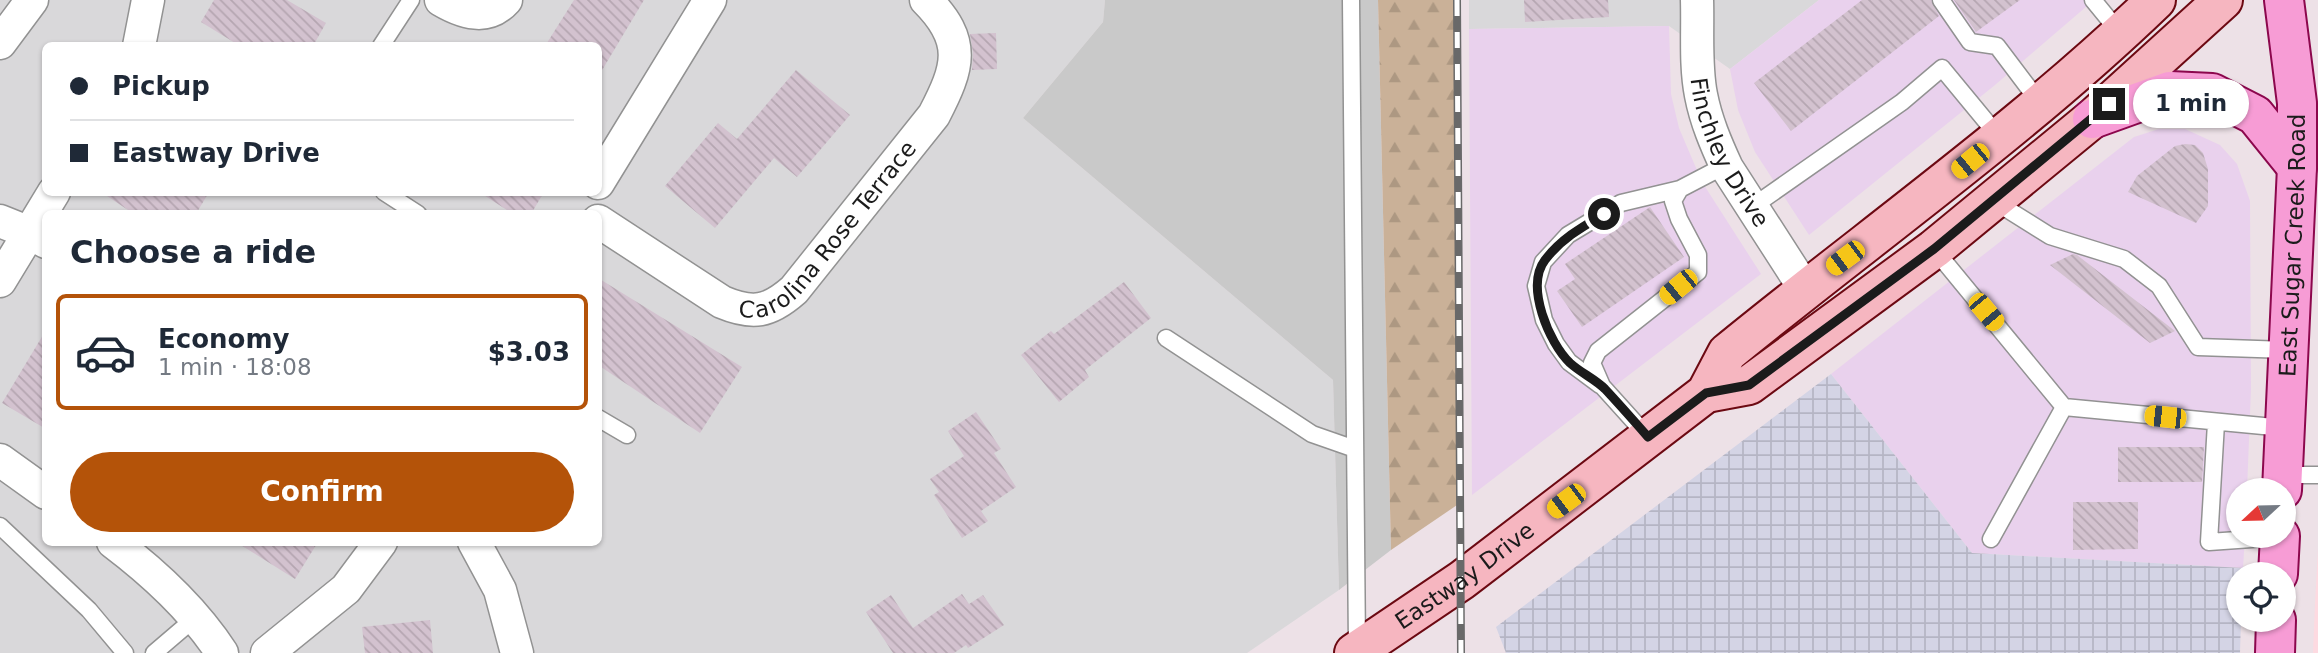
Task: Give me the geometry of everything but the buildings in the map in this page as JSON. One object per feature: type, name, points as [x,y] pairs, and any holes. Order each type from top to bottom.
[{"type":"main road","name":"Eastway Drive","points":[[1355,652],[1462,580],[1706,393],[1727,353],[1999,137],[2156,0]]},
{"type":"main road","name":"Eastway Drive","points":[[1706,393],[1749,385],[1934,249],[2091,119],[2223,0]]},
{"type":"main road","name":"East Sugar Creek Road","points":[[2284,0],[2297,103],[2297,167],[2284,428],[2294,478]]},
{"type":"main road","points":[[2091,119],[2170,90],[2212,93],[2255,115],[2297,167]]},
{"type":"main road","points":[[2275,653],[2276,632]]},
{"type":"street","points":[[0,43],[32,0]]},
{"type":"street","points":[[141,42],[148,0]]},
{"type":"street","points":[[441,0],[460,12],[481,14],[499,8],[506,0]]},
{"type":"street","points":[[602,176],[710,0]]},
{"type":"street","name":"Carolina Rose Terrace","points":[[602,219],[722,302],[738,309],[750,310],[765,309],[778,303],[793,290],[926,125],[946,93],[954,60],[953,34],[944,17],[926,0]]},
{"type":"street","name":"Finchley Drive","points":[[1697,0],[1700,91],[1707,120],[1726,165],[1805,289]]},
{"type":"street","points":[[0,220],[38,238],[0,281]]},
{"type":"street","points":[[0,460],[42,490]]},
{"type":"street","points":[[118,546],[137,560],[195,618],[222,653]]},
{"type":"street","points":[[267,653],[346,589],[378,546]]},
{"type":"street","points":[[476,546],[500,590],[517,653]]},
{"type":"lane","points":[[384,42],[411,0]]},
{"type":"lane","points":[[1351,0],[1355,652]]},
{"type":"lane","points":[[1941,0],[1970,42],[1997,46],[2040,103]]},
{"type":"lane","points":[[2093,0],[2120,33]]},
{"type":"lane","points":[[1752,207],[1902,102],[1942,68],[1999,137]]},
{"type":"lane","points":[[1648,437],[1602,386],[1569,362],[1544,320],[1536,286],[1543,262],[1568,235],[1621,203],[1680,189],[1726,165]]},
{"type":"lane","points":[[1602,386],[1592,363],[1598,351],[1698,272],[1698,255],[1679,219],[1673,201],[1680,189]]},
{"type":"lane","points":[[390,196],[412,210]]},
{"type":"lane","points":[[1994,201],[2050,236],[2124,260],[2159,286],[2198,347],[2287,350]]},
{"type":"lane","points":[[1934,249],[2064,407],[2284,428]]},
{"type":"lane","points":[[1166,338],[1312,434],[1355,449]]},
{"type":"lane","points":[[1991,539],[2064,407]]},
{"type":"lane","points":[[602,420],[627,435]]},
{"type":"lane","points":[[2216,423],[2209,542],[2279,549]]},
{"type":"lane","points":[[0,526],[89,610],[125,653]]},
{"type":"lane","points":[[154,653],[195,618]]},
{"type":"shaded area","points":[[0,0],[1105,0],[1103,22],[1023,118],[1333,380],[1339,590],[1247,653],[0,653]]},
{"type":"shaded area","points":[[1105,0],[1378,0],[1391,550],[1339,590],[1333,380],[1023,118],[1103,22]]},
{"type":"shaded area","points":[[1469,0],[1819,0],[1730,69],[1669,26],[1469,29]]},
{"type":"shaded area","points":[[1819,0],[2094,0],[1995,85],[1809,235],[1755,152],[1738,110],[1730,69]]},
{"type":"shaded area","points":[[1669,26],[1671,94],[1679,128],[1702,182],[1761,274],[1472,495],[1469,29]]},
{"type":"shaded area","points":[[2159,129],[2185,129],[2220,145],[2237,164],[2250,201],[2251,389],[2247,478],[2226,478],[2226,548],[2244,548],[2243,562],[2226,562],[2226,567],[1972,553],[1831,374],[2134,137]]},
{"type":"shaded area","points":[[1831,374],[1972,553],[2226,567],[2226,632],[2241,632],[2240,653],[1506,653],[1496,627]]},
{"type":"shaded area","points":[[2318,549],[2318,653],[2313,653],[2315,604]]},
{"type":"green space","points":[[1378,0],[1456,0],[1460,503],[1391,550]]},
{"type":"railway","points":[[1457,0],[1461,653]]},
{"type":"route","points":[[1604,214],[1568,235],[1543,262],[1536,286],[1544,320],[1569,362],[1602,386],[1648,437],[1706,393],[1749,385],[1831,326],[1934,249],[2109,104]]}]
